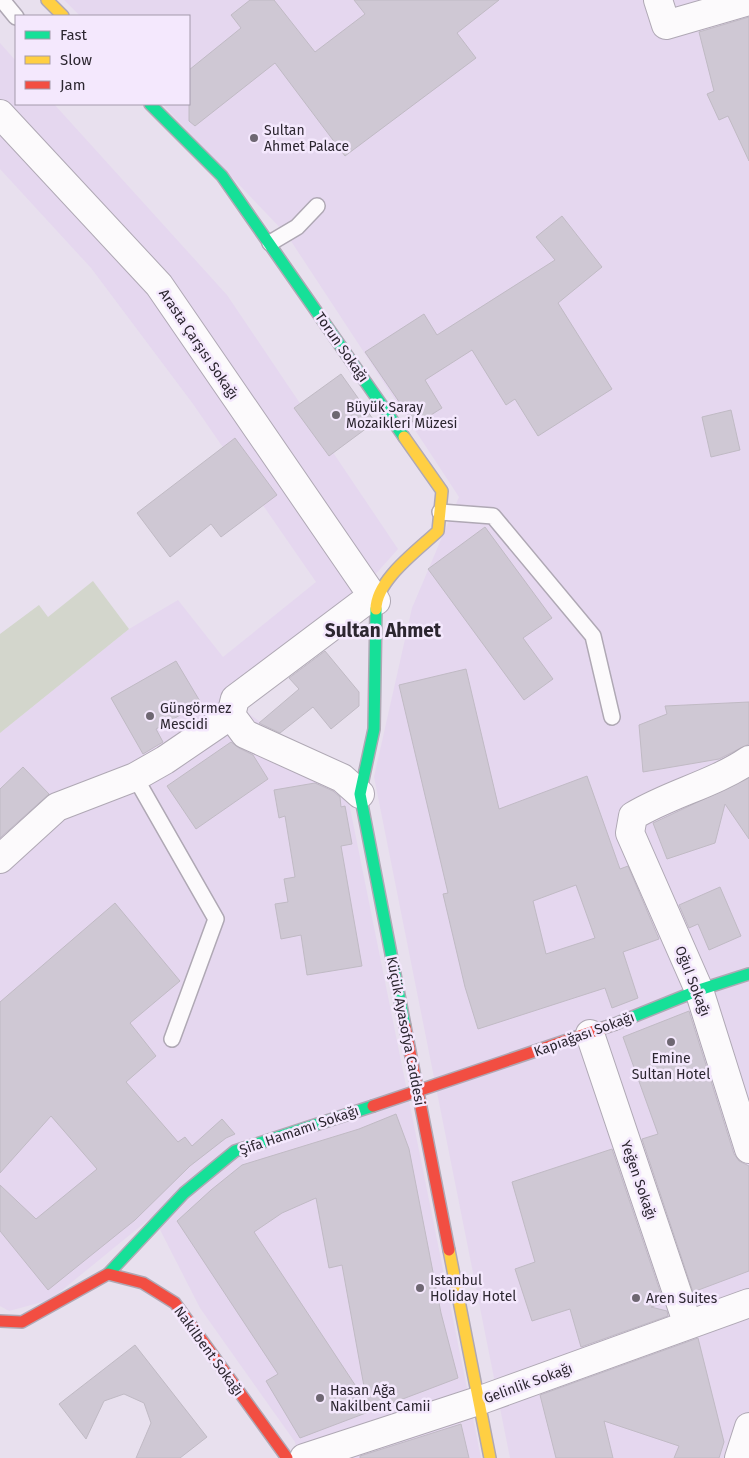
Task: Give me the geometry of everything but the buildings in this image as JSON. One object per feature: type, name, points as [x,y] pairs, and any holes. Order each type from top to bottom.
[{"type":"street","points":[[47,0],[62,15]]},
{"type":"street","points":[[658,0],[666,25],[749,1]]},
{"type":"street","name":"Torun Sokağı","points":[[151,105],[222,176],[442,491],[438,531],[387,580],[374,598]]},
{"type":"street","name":"Arasta Çarşısı Sokağı","points":[[0,114],[159,284],[374,598]]},
{"type":"street","points":[[0,859],[58,807],[135,776],[165,760],[227,708],[235,699],[374,598]]},
{"type":"street","name":"Küçük Ayasofya Caddesi","points":[[374,598],[374,729],[360,794],[490,1458]]},
{"type":"street","points":[[227,708],[245,734],[342,778],[360,794]]},
{"type":"street","name":"Oğul Sokağı","points":[[749,760],[725,776],[656,802],[633,816],[630,834],[699,990],[749,1149]]},
{"type":"street","name":"Kapıağası Sokağı","points":[[417,1091],[590,1034],[699,990],[749,974]]},
{"type":"street","name":"Yeğen Sokağı","points":[[590,1034],[688,1326]]},
{"type":"street","name":"Şifa Hamamı Sokağı","points":[[108,1274],[147,1229],[204,1173],[235,1151],[417,1091]]},
{"type":"street","points":[[0,1321],[22,1322],[108,1274]]},
{"type":"street","name":"Nakilbent Sokağı","points":[[108,1274],[143,1283],[175,1303],[287,1458]]},
{"type":"street","name":"Gelinlik Sokağı","points":[[304,1458],[478,1401],[688,1326],[749,1302]]},
{"type":"street","points":[[739,1458],[749,1427]]},
{"type":"lane","points":[[2,0],[15,17]]},
{"type":"lane","points":[[440,512],[493,516],[593,636],[612,717]]},
{"type":"lane","points":[[135,776],[216,919],[172,1039]]},
{"type":"shaded area","points":[[64,0],[749,0],[749,1458],[510,1458],[374,777],[412,608],[459,497],[287,235],[163,105],[190,105],[190,15],[79,15]]},
{"type":"shaded area","points":[[0,43],[15,60],[15,105],[55,105],[227,295],[398,549],[365,586],[240,708],[344,778],[481,1458],[298,1458],[295,1442],[200,1308],[153,1216],[50,1300],[9,1311],[0,1306],[0,733],[129,629],[178,600],[223,657],[316,582],[193,404],[91,268],[0,169]]},
{"type":"shaded area","points":[[93,581],[129,629],[0,733],[0,634],[39,605],[48,617]]},
{"type":"traffic: fast","points":[[151,105],[222,176],[404,437]]},
{"type":"traffic: fast","points":[[376,609],[374,729],[360,794],[405,1026]]},
{"type":"traffic: fast","points":[[615,1024],[699,990],[749,974]]},
{"type":"traffic: fast","points":[[108,1274],[184,1193],[235,1151],[373,1106]]},
{"type":"traffic: slow","points":[[47,0],[62,15]]},
{"type":"traffic: slow","points":[[376,609],[378,598],[390,577],[438,531],[442,491],[404,437]]},
{"type":"traffic: slow","points":[[449,1250],[490,1458]]},
{"type":"traffic: jam","points":[[373,1106],[615,1024]]},
{"type":"traffic: jam","points":[[405,1026],[449,1250]]},
{"type":"traffic: jam","points":[[0,1321],[22,1322],[108,1274],[143,1283],[175,1303],[287,1458]]},
{"type":"place","name":"Sultan Ahmet Palace","points":[[254,138]]},
{"type":"place","name":"Büyük Saray Mozaikleri Müzesi","points":[[336,415]]},
{"type":"place","name":"Güngörmez Mescidi","points":[[150,716]]},
{"type":"place","name":"Emine Sultan Hotel","points":[[671,1042]]},
{"type":"place","name":"Istanbul Holiday Hotel","points":[[420,1288]]},
{"type":"place","name":"Aren Suites","points":[[636,1298]]},
{"type":"place","name":"Hasan Ağa Nakilbent Camii","points":[[320,1398]]},
{"type":"district","name":"Sultan Ahmet","points":[[383,630]]}]
